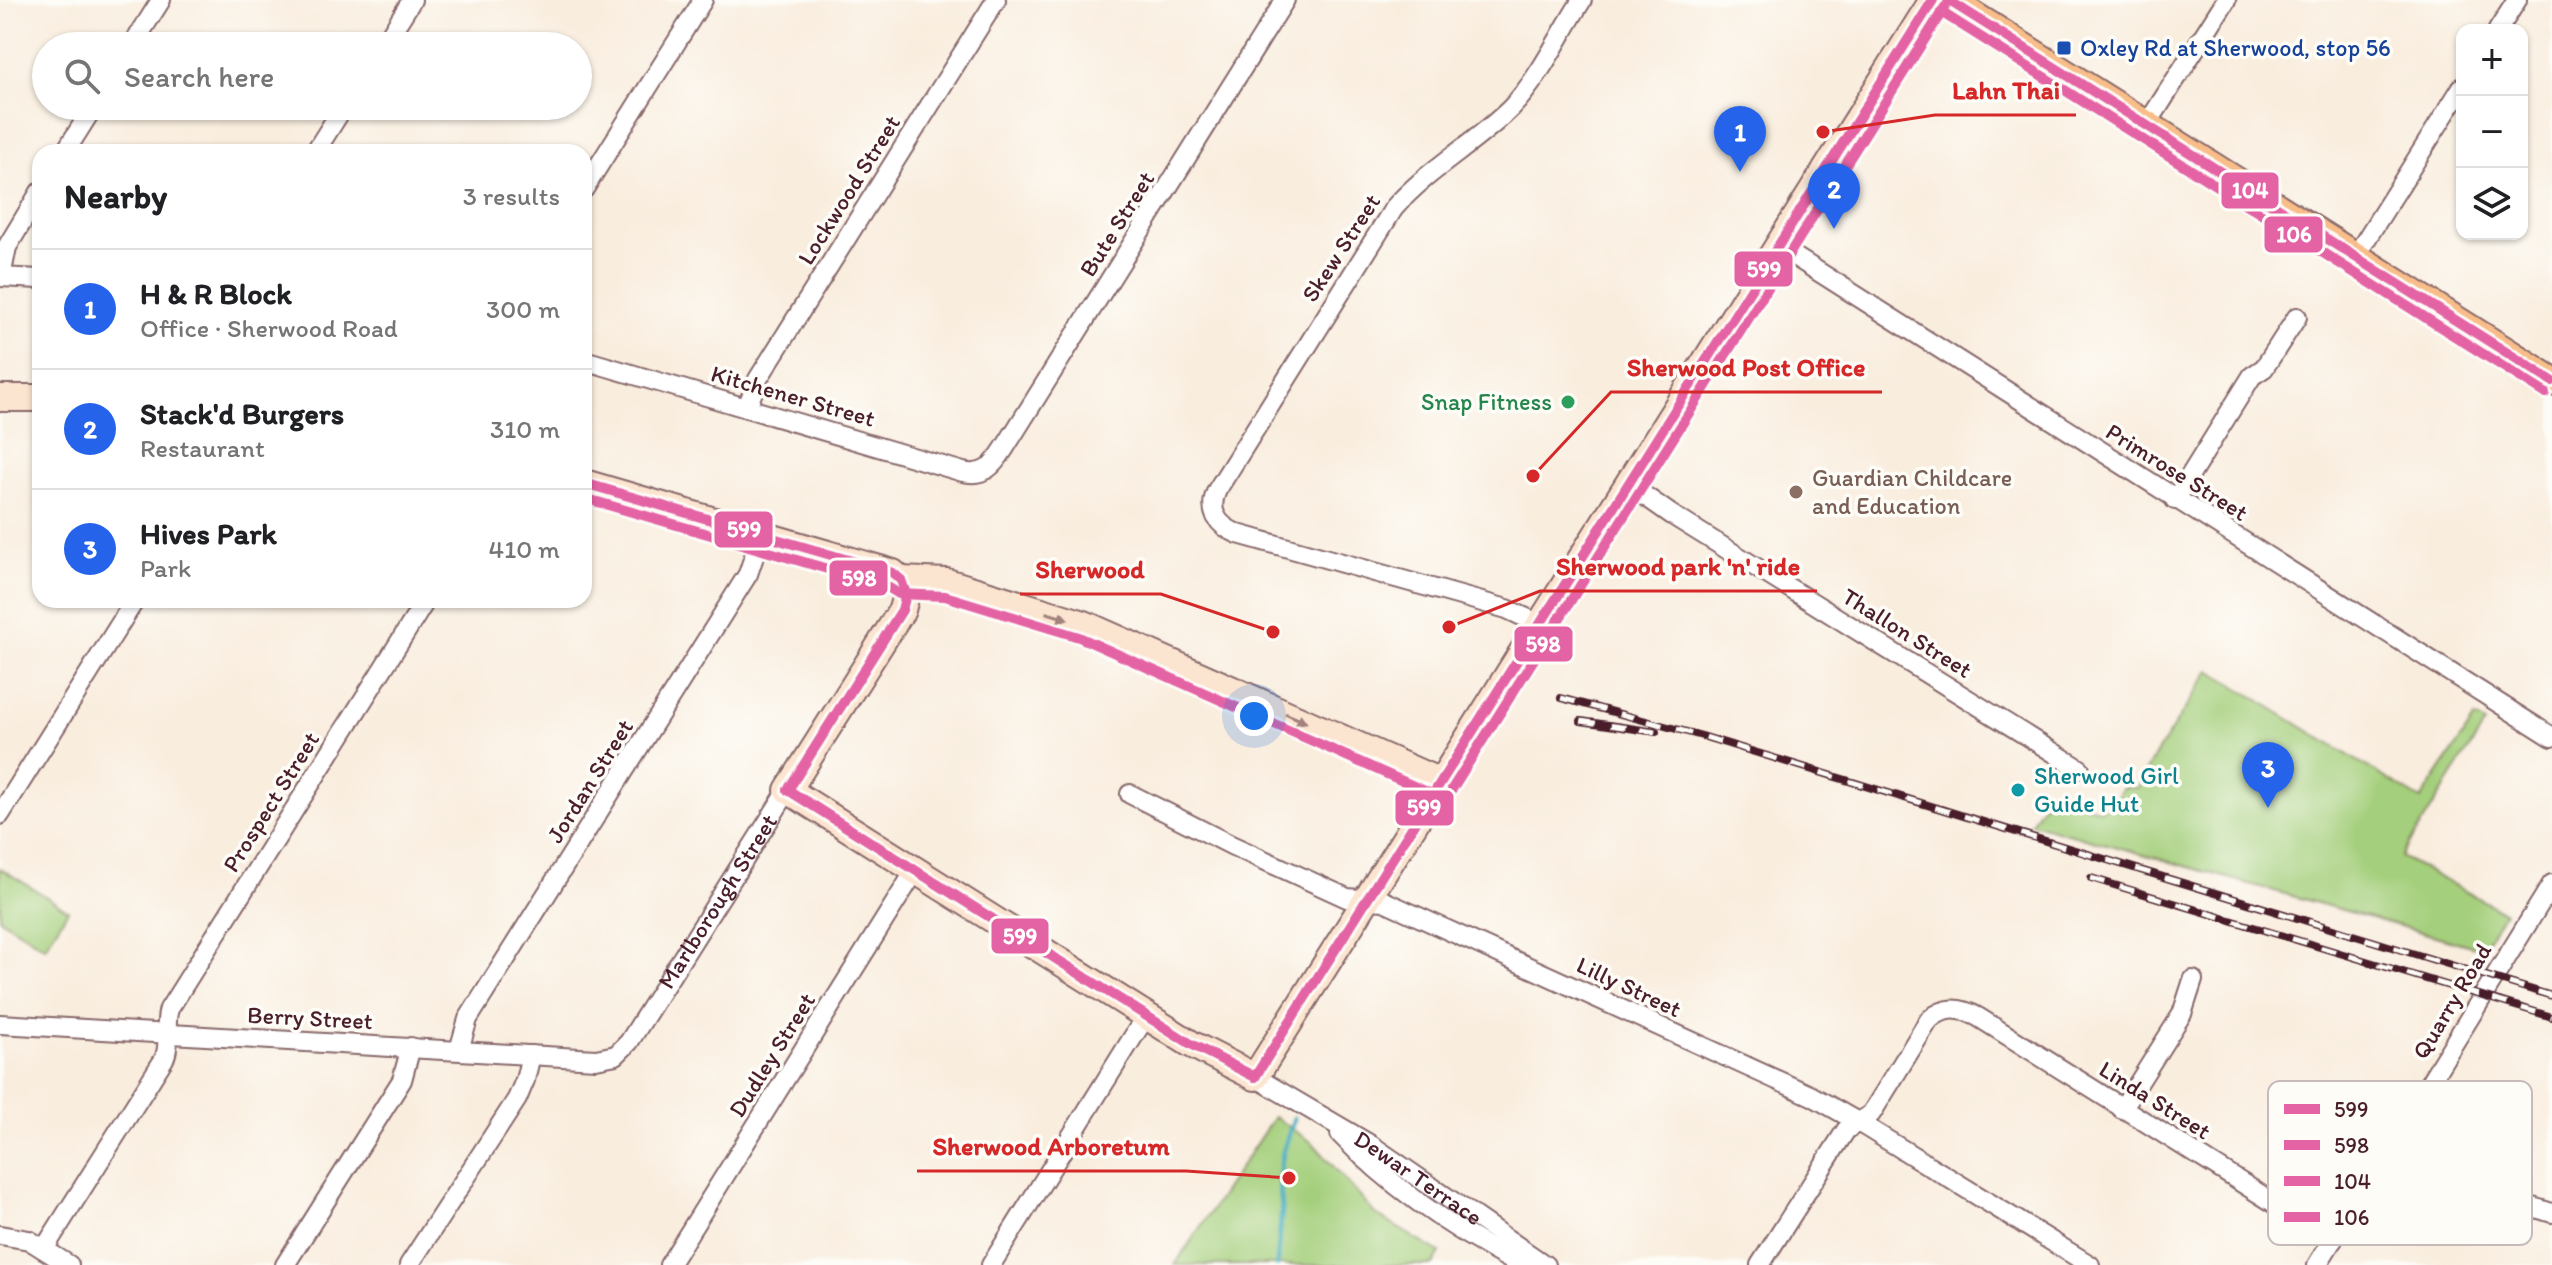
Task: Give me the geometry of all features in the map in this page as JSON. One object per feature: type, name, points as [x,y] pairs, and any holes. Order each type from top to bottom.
[{"type":"main road","points":[[1948,0],[1983,12],[2146,126],[2552,381]]},
{"type":"street","points":[[141,32],[161,0]]},
{"type":"street","points":[[392,32],[412,0]]},
{"type":"street","points":[[592,176],[703,0]]},
{"type":"street","name":"Lockwood Street","points":[[747,407],[758,379],[996,0]]},
{"type":"street","name":"Bute Street","points":[[987,470],[998,459],[1285,0]]},
{"type":"street","name":"Skew Street","points":[[1539,624],[1507,609],[1238,534],[1225,528],[1215,516],[1213,501],[1394,208],[1410,191],[1509,109],[1529,84],[1582,0]]},
{"type":"street","points":[[1255,1077],[1933,0]]},
{"type":"street","points":[[2146,126],[2226,0]]},
{"type":"street","points":[[2502,24],[2517,0]]},
{"type":"street","points":[[2355,257],[2456,96]]},
{"type":"street","points":[[70,144],[85,120]]},
{"type":"street","points":[[320,144],[335,120]]},
{"type":"street","points":[[32,205],[7,247],[1,277],[32,279]]},
{"type":"street","name":"Primrose Street","points":[[1778,246],[2552,737]]},
{"type":"street","points":[[2175,500],[2252,376],[2264,368],[2297,317]]},
{"type":"street","name":"Kitchener Street","points":[[592,362],[971,474],[987,470]]},
{"type":"street","points":[[0,398],[32,398]]},
{"type":"street","name":"Thallon Street","points":[[1628,484],[1672,515],[2080,769]]},
{"type":"street","points":[[592,485],[893,573],[901,580],[947,582],[1084,624],[1440,782]]},
{"type":"street","name":"Jordan Street","points":[[459,1050],[468,1019],[748,574],[761,536]]},
{"type":"street","name":"Marlborough Street","points":[[616,1055],[629,1042],[902,610],[906,594],[901,580]]},
{"type":"street","points":[[0,815],[130,608]]},
{"type":"street","name":"Prospect Street","points":[[44,1249],[164,1059],[169,1047],[165,1021],[169,1009],[421,608]]},
{"type":"street","name":"Dewar Terrace","points":[[788,790],[1146,1016],[1371,1145],[1545,1265]]},
{"type":"street","name":"Lilly Street","points":[[1130,794],[1347,898],[1384,901],[1812,1096],[2090,1265]]},
{"type":"street","name":"Dudley Street","points":[[669,1265],[915,871]]},
{"type":"street","name":"Quarry Road","points":[[2431,1081],[2552,884]]},
{"type":"street","points":[[2122,1109],[2182,1014],[2193,980]]},
{"type":"street","name":"Linda Street","points":[[1858,1122],[1871,1114],[1929,1020],[1949,1009],[1962,1010],[1978,1017],[2268,1200]]},
{"type":"street","points":[[991,1265],[1146,1016]]},
{"type":"street","name":"Berry Street","points":[[0,1024],[596,1059],[616,1055]]},
{"type":"street","points":[[288,1264],[402,1080],[411,1047]]},
{"type":"street","points":[[409,1265],[517,1099],[531,1055]]},
{"type":"street","points":[[1760,1265],[1846,1130],[1858,1122]]},
{"type":"street","name":"Dewar Terrace","points":[[1330,1123],[1360,1156],[1428,1211],[1520,1265]]},
{"type":"street","points":[[2532,1207],[2552,1213]]},
{"type":"street","points":[[0,1235],[25,1238],[69,1265]]},
{"type":"street","name":"Quarry Road","points":[[2317,1265],[2330,1245]]},
{"type":"green space","points":[[2210,670],[2421,800],[2475,718],[2485,724],[2401,857],[2504,912],[2482,949],[2031,823],[2051,792],[2099,810],[2112,806],[2123,787],[2138,788],[2149,765]]},
{"type":"green space","points":[[0,868],[68,910],[45,947],[0,919]]},
{"type":"green space","points":[[1274,1117],[1313,1143],[1375,1214],[1440,1253],[1433,1265],[1175,1265]]},
{"type":"waterway","points":[[1277,1265],[1282,1208],[1279,1179],[1283,1152],[1294,1118]]},
{"type":"railway","points":[[1561,698],[1702,736],[2552,996]]},
{"type":"railway","points":[[1581,721],[1656,732]]},
{"type":"railway","points":[[2091,878],[2552,1017]]},
{"type":"transit line","name":"599","points":[[1255,1077],[1933,0]]},
{"type":"transit line","name":"104","points":[[1948,0],[2552,381]]},
{"type":"transit line","name":"598","points":[[1452,789],[1945,7]]},
{"type":"transit line","name":"106","points":[[1941,12],[2545,393]]},
{"type":"transit line","name":"599","points":[[592,485],[893,573],[901,580]]},
{"type":"transit line","name":"598","points":[[592,500],[886,586],[899,594],[945,596],[1079,637],[1434,795]]},
{"type":"transit line","name":"599","points":[[788,790],[902,610],[906,594],[901,580]]},
{"type":"transit line","name":"599","points":[[788,790],[1191,1044],[1255,1077]]},
{"type":"place","name":"Oxley Rd at Sherwood, stop 56","points":[[2064,48]]},
{"type":"place","name":"Lahn Thai","points":[[1823,132]]},
{"type":"place","name":"H & R Block","points":[[1740,172]]},
{"type":"place","name":"Stack'd Burgers","points":[[1834,229]]},
{"type":"place","name":"Snap Fitness","points":[[1568,402]]},
{"type":"place","name":"Sherwood Post Office","points":[[1533,476]]},
{"type":"place","name":"Guardian Childcare and Education","points":[[1796,492]]},
{"type":"place","name":"Sherwood park 'n' ride","points":[[1449,627]]},
{"type":"place","name":"Sherwood","points":[[1273,632]]},
{"type":"place","name":"Sherwood Girl Guide Hut","points":[[2018,790]]},
{"type":"place","name":"Hives Park","points":[[2268,808]]},
{"type":"place","name":"Sherwood Arboretum","points":[[1289,1178]]}]
